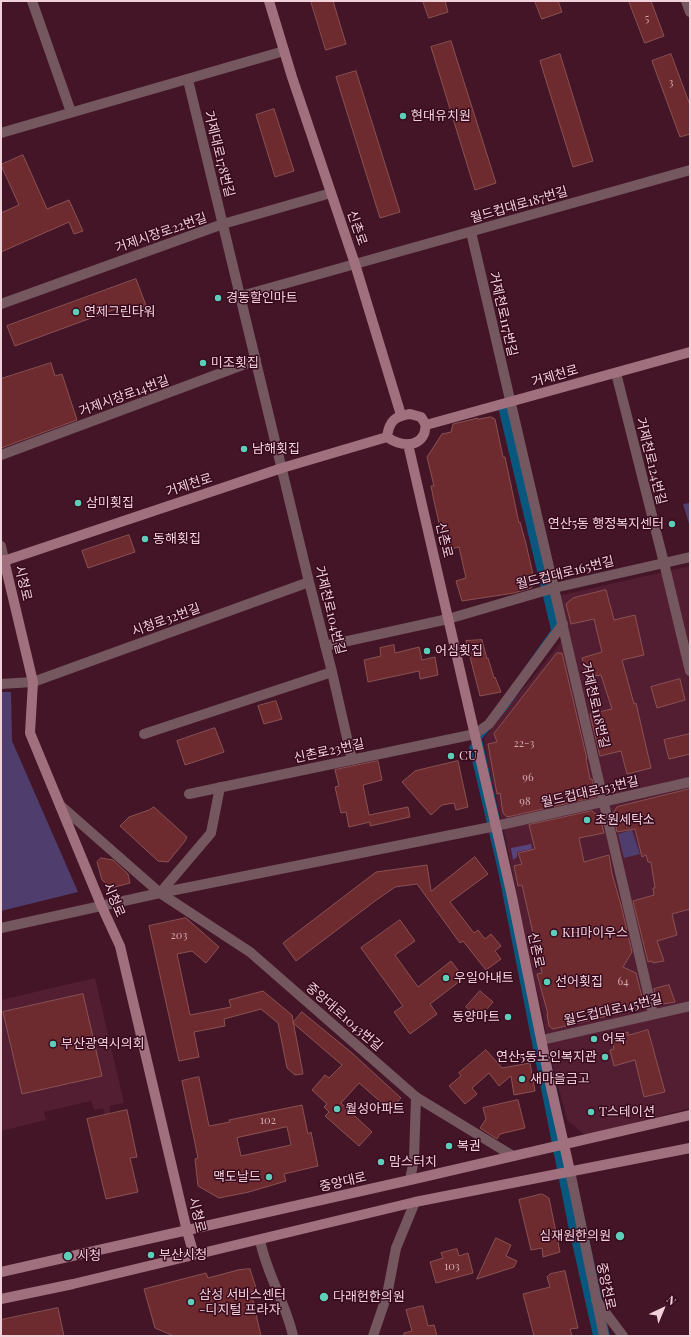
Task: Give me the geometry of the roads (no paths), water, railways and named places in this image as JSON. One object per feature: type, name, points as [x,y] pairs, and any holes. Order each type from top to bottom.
[{"type":"main road","name":"신촌로","points":[[269,1],[284,51],[355,264],[401,415]]},
{"type":"main road","name":"거제천로","points":[[426,425],[690,352]]},
{"type":"main road","points":[[410,414],[421,417],[426,425],[423,436],[416,442],[403,445],[394,442],[387,437],[388,428],[393,420],[401,415],[410,414]]},
{"type":"main road","name":"거제천로","points":[[3,561],[282,468],[387,437]]},
{"type":"main road","name":"신촌로","points":[[408,444],[496,826],[563,1145],[570,1171]]},
{"type":"main road","name":"시청로","points":[[3,561],[33,682],[30,733],[120,946],[187,1231],[194,1255]]},
{"type":"main road","name":"중앙대로","points":[[1,1272],[187,1231],[690,1115]]},
{"type":"main road","points":[[1,1299],[73,1284],[415,1202],[690,1148]]},
{"type":"street","points":[[32,1],[71,112]]},
{"type":"street","points":[[686,1],[690,12]]},
{"type":"street","points":[[1,133],[284,51]]},
{"type":"street","name":"거제대로178번길","points":[[188,80],[282,468]]},
{"type":"street","name":"월드컵대로187번길","points":[[240,296],[690,170]]},
{"type":"street","name":"거제시장로22번길","points":[[1,304],[223,224],[331,193]]},
{"type":"street","name":"거제천로117번길","points":[[470,232],[511,402]]},
{"type":"street","name":"거제시장로14번길","points":[[1,455],[256,360]]},
{"type":"street","name":"거제천로124번길","points":[[616,373],[690,671]]},
{"type":"street","name":"거제천로118번길","points":[[511,402],[653,1014]]},
{"type":"street","name":"거제천로104번길","points":[[282,468],[352,760]]},
{"type":"street","points":[[1,546],[3,561]]},
{"type":"street","name":"월드컵대로165번길","points":[[448,619],[554,588],[690,557]]},
{"type":"street","name":"시청로32번길","points":[[1,684],[33,682],[309,582]]},
{"type":"street","points":[[325,646],[448,619]]},
{"type":"street","points":[[475,734],[489,724],[563,624]]},
{"type":"street","points":[[144,734],[332,672]]},
{"type":"street","name":"신촌로23번길","points":[[189,794],[475,734]]},
{"type":"street","name":"월드컵대로153번길","points":[[496,826],[690,782]]},
{"type":"street","points":[[160,894],[211,833],[220,787]]},
{"type":"street","name":"중앙대로1043번길","points":[[61,806],[160,894],[250,952],[416,1097],[513,1156]]},
{"type":"street","points":[[1,928],[160,894],[496,826]]},
{"type":"street","name":"월드컵대로145번길","points":[[542,1040],[690,1006]]},
{"type":"street","points":[[410,1180],[414,1159],[416,1097]]},
{"type":"street","name":"중앙천로","points":[[570,1171],[595,1299],[604,1336]]},
{"type":"street","points":[[373,1336],[387,1295],[396,1248],[415,1202]]},
{"type":"street","points":[[260,1240],[263,1254],[290,1322],[293,1336]]},
{"type":"street","points":[[595,1299],[623,1336]]},
{"type":"water","points":[[514,404],[566,623],[508,708],[482,739],[610,1336],[593,1336],[568,1225],[498,871],[469,747],[551,630],[498,407]]},
{"type":"place","name":"현대유치원","points":[[403,116]]},
{"type":"place","name":"경동할인마트","points":[[218,298]]},
{"type":"place","name":"연제그린타워","points":[[76,312]]},
{"type":"place","name":"미조횟집","points":[[203,363]]},
{"type":"place","name":"남해횟집","points":[[244,449]]},
{"type":"place","name":"삼미횟집","points":[[78,503]]},
{"type":"place","name":"연산5동 행정복지센터","points":[[672,524]]},
{"type":"place","name":"동해횟집","points":[[145,539]]},
{"type":"place","name":"어심횟집","points":[[427,651]]},
{"type":"place","name":"CU","points":[[451,756]]},
{"type":"place","name":"초원세탁소","points":[[587,820]]},
{"type":"place","name":"KH마이우스","points":[[554,933]]},
{"type":"place","name":"우일아내트","points":[[446,978]]},
{"type":"place","name":"선어횟집","points":[[547,982]]},
{"type":"place","name":"동양마트","points":[[508,1017]]},
{"type":"place","name":"어묵","points":[[594,1039]]},
{"type":"place","name":"부산광역시의회","points":[[53,1044]]},
{"type":"place","name":"연산5동노인복지관","points":[[605,1057]]},
{"type":"place","name":"새마을금고","points":[[522,1079]]},
{"type":"place","name":"월성아파트","points":[[337,1109]]},
{"type":"place","name":"T스테이션","points":[[591,1112]]},
{"type":"place","name":"복권","points":[[449,1146]]},
{"type":"place","name":"맘스터치","points":[[381,1162]]},
{"type":"place","name":"맥도날드","points":[[269,1177]]},
{"type":"place","name":"심재원한의원","points":[[620,1236]]},
{"type":"place","name":"부산시청","points":[[151,1255]]},
{"type":"place","name":"시청","points":[[68,1256]]},
{"type":"place","name":"다래헌한의원","points":[[324,1297]]},
{"type":"place","name":"삼성 서비스센터 -디지털 프라자","points":[[191,1302]]}]
